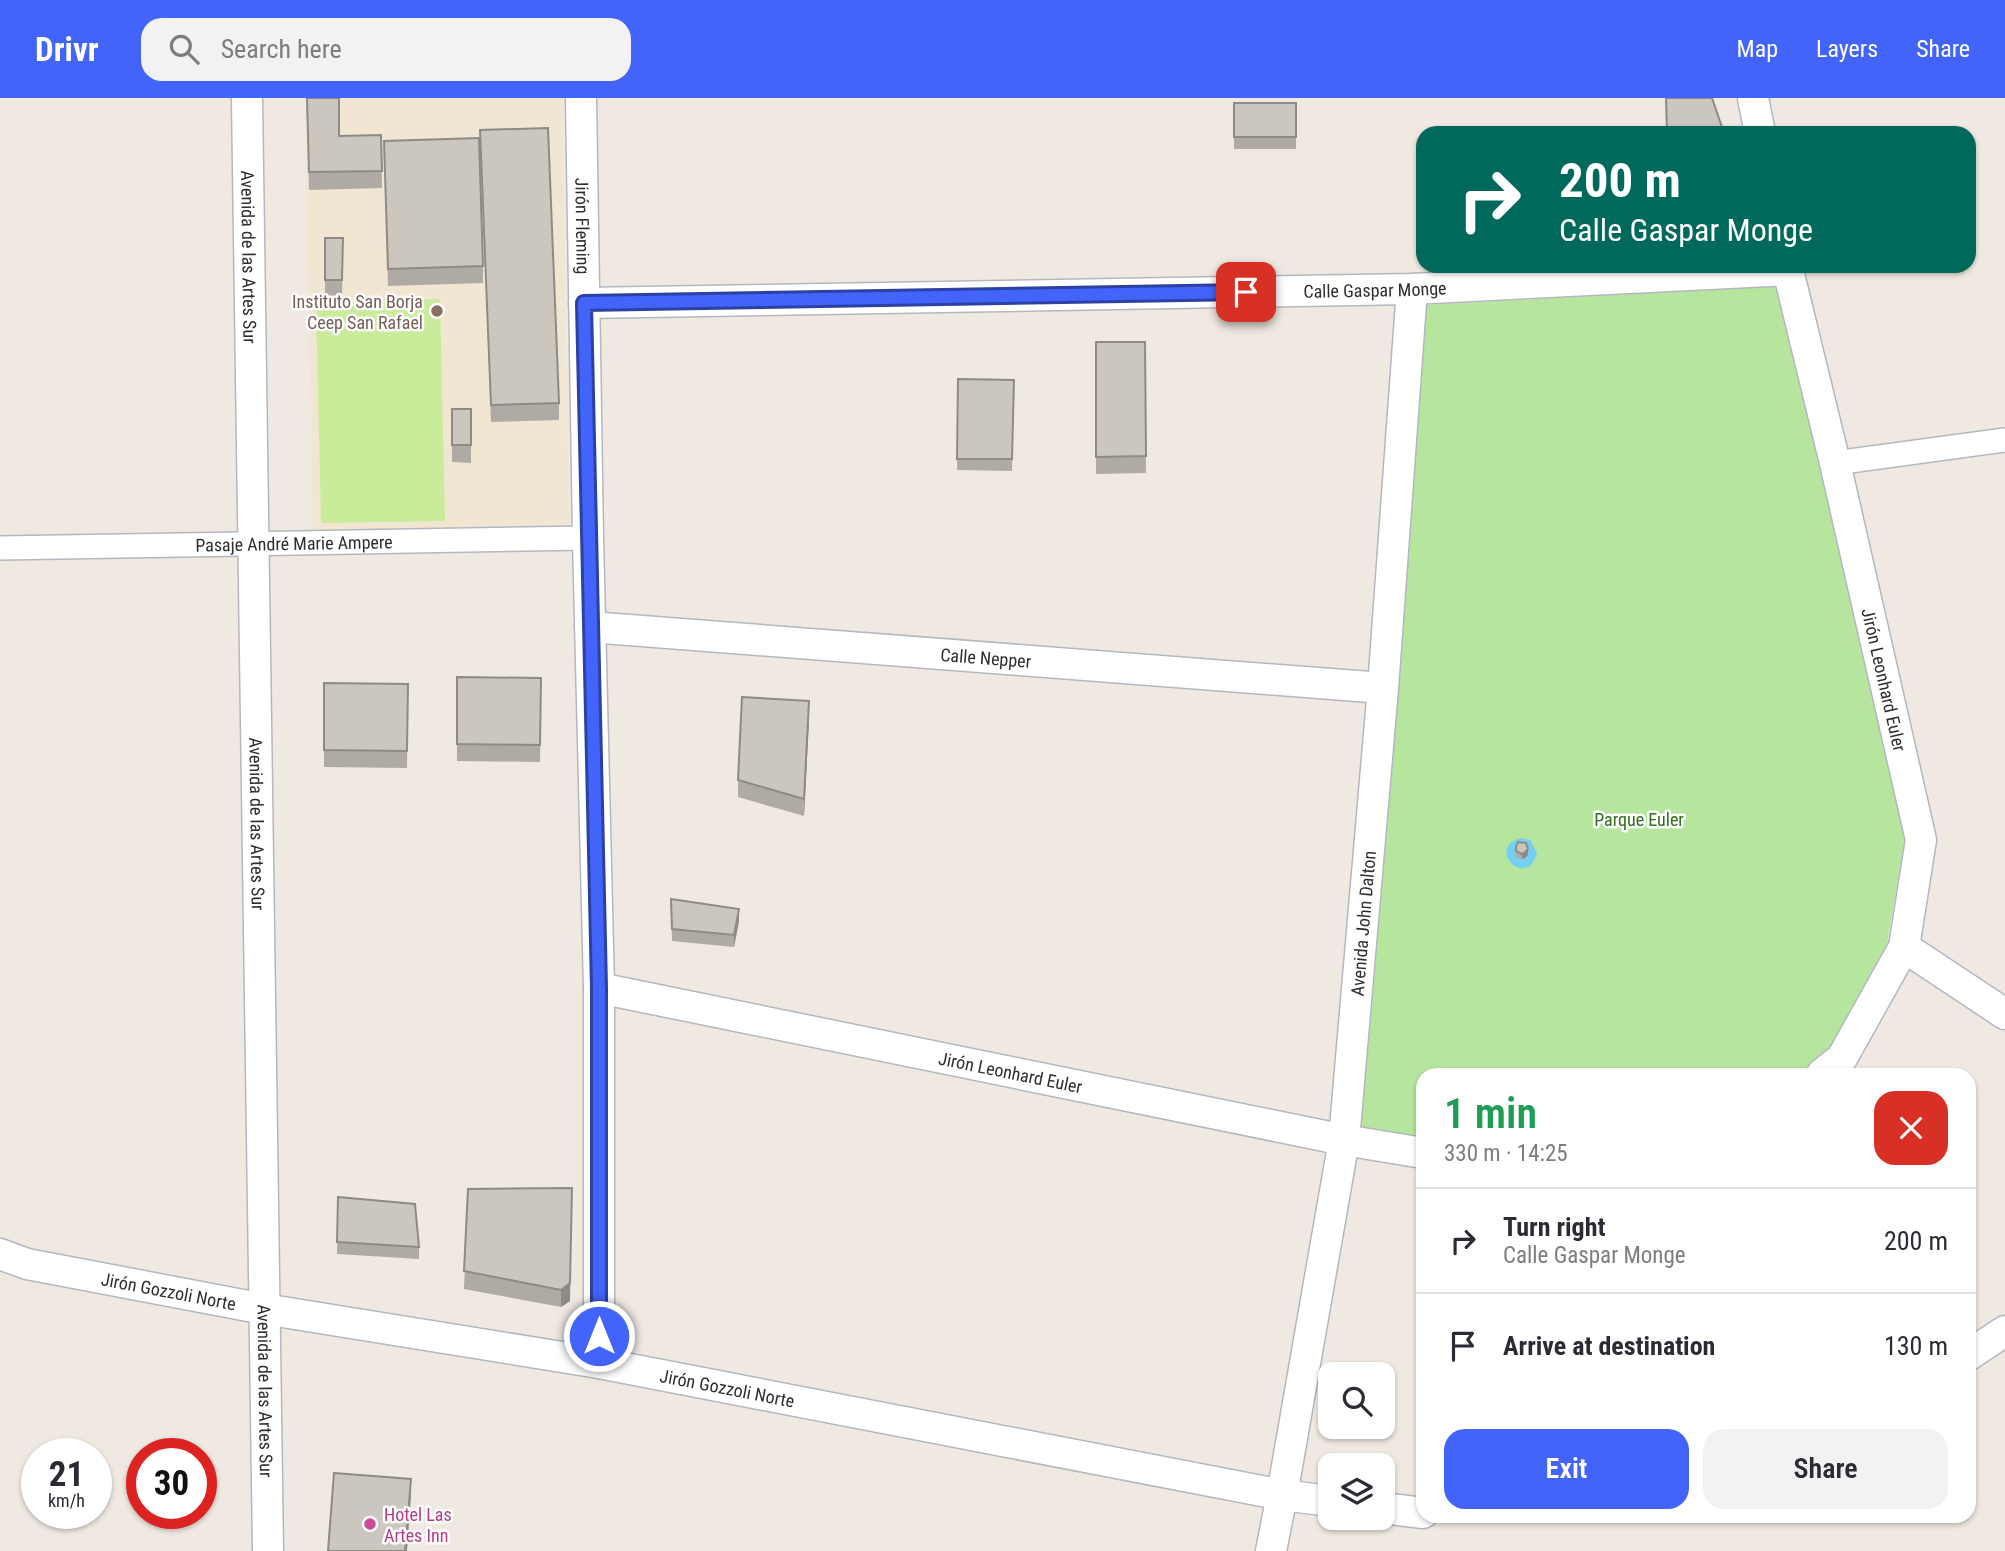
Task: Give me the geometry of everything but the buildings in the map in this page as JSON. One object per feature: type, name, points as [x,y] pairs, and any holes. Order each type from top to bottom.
[{"type":"street","name":"Avenida de las Artes Sur","points":[[247,98],[268,1551]]},
{"type":"street","name":"Jirón Fleming","points":[[580,98],[599,988],[599,1363]]},
{"type":"street","points":[[1754,98],[1759,126]]},
{"type":"street","name":"Calle Gaspar Monge","points":[[584,303],[1412,289],[1698,273]]},
{"type":"street","name":"Jirón Leonhard Euler","points":[[1788,273],[1835,463],[1921,840],[1904,947],[1842,1058],[1830,1068]]},
{"type":"street","name":"Avenida John Dalton","points":[[1271,1551],[1343,1140],[1383,688],[1412,289]]},
{"type":"street","points":[[1835,463],[2005,440]]},
{"type":"street","name":"Pasaje André Marie Ampere","points":[[0,548],[588,538]]},
{"type":"street","name":"Calle Nepper","points":[[590,627],[1383,688]]},
{"type":"street","points":[[1904,947],[2005,1014]]},
{"type":"street","name":"Jirón Leonhard Euler","points":[[599,988],[1343,1140],[1416,1152]]},
{"type":"street","name":"Jirón Gozzoli Norte","points":[[0,1254],[27,1264],[264,1309],[599,1363],[1282,1496],[1318,1500]]},
{"type":"street","points":[[1976,1350],[2005,1331]]},
{"type":"street","points":[[1395,1510],[1416,1512]]},
{"type":"shaded area","name":"Instituto San Borja Ceep San Rafael","points":[[305,98],[562,98],[569,525],[313,532]]},
{"type":"green space","name":"Parque Euler","points":[[1779,286],[1905,838],[1887,944],[1835,1047],[1809,1068],[1416,1068],[1416,1142],[1359,1131],[1424,305]]},
{"type":"green space","points":[[440,299],[445,521],[321,523],[316,302]]},
{"type":"water","points":[[1521,838],[1530,840],[1537,853],[1532,864],[1525,868],[1511,864],[1506,850],[1511,843]]},
{"type":"place","name":"Instituto San Borja Ceep San Rafael","points":[[437,311]]},
{"type":"place","name":"Hotel Las Artes Inn","points":[[370,1524]]},
{"type":"route","points":[[599,1336],[599,988],[584,303],[1246,292]]}]
